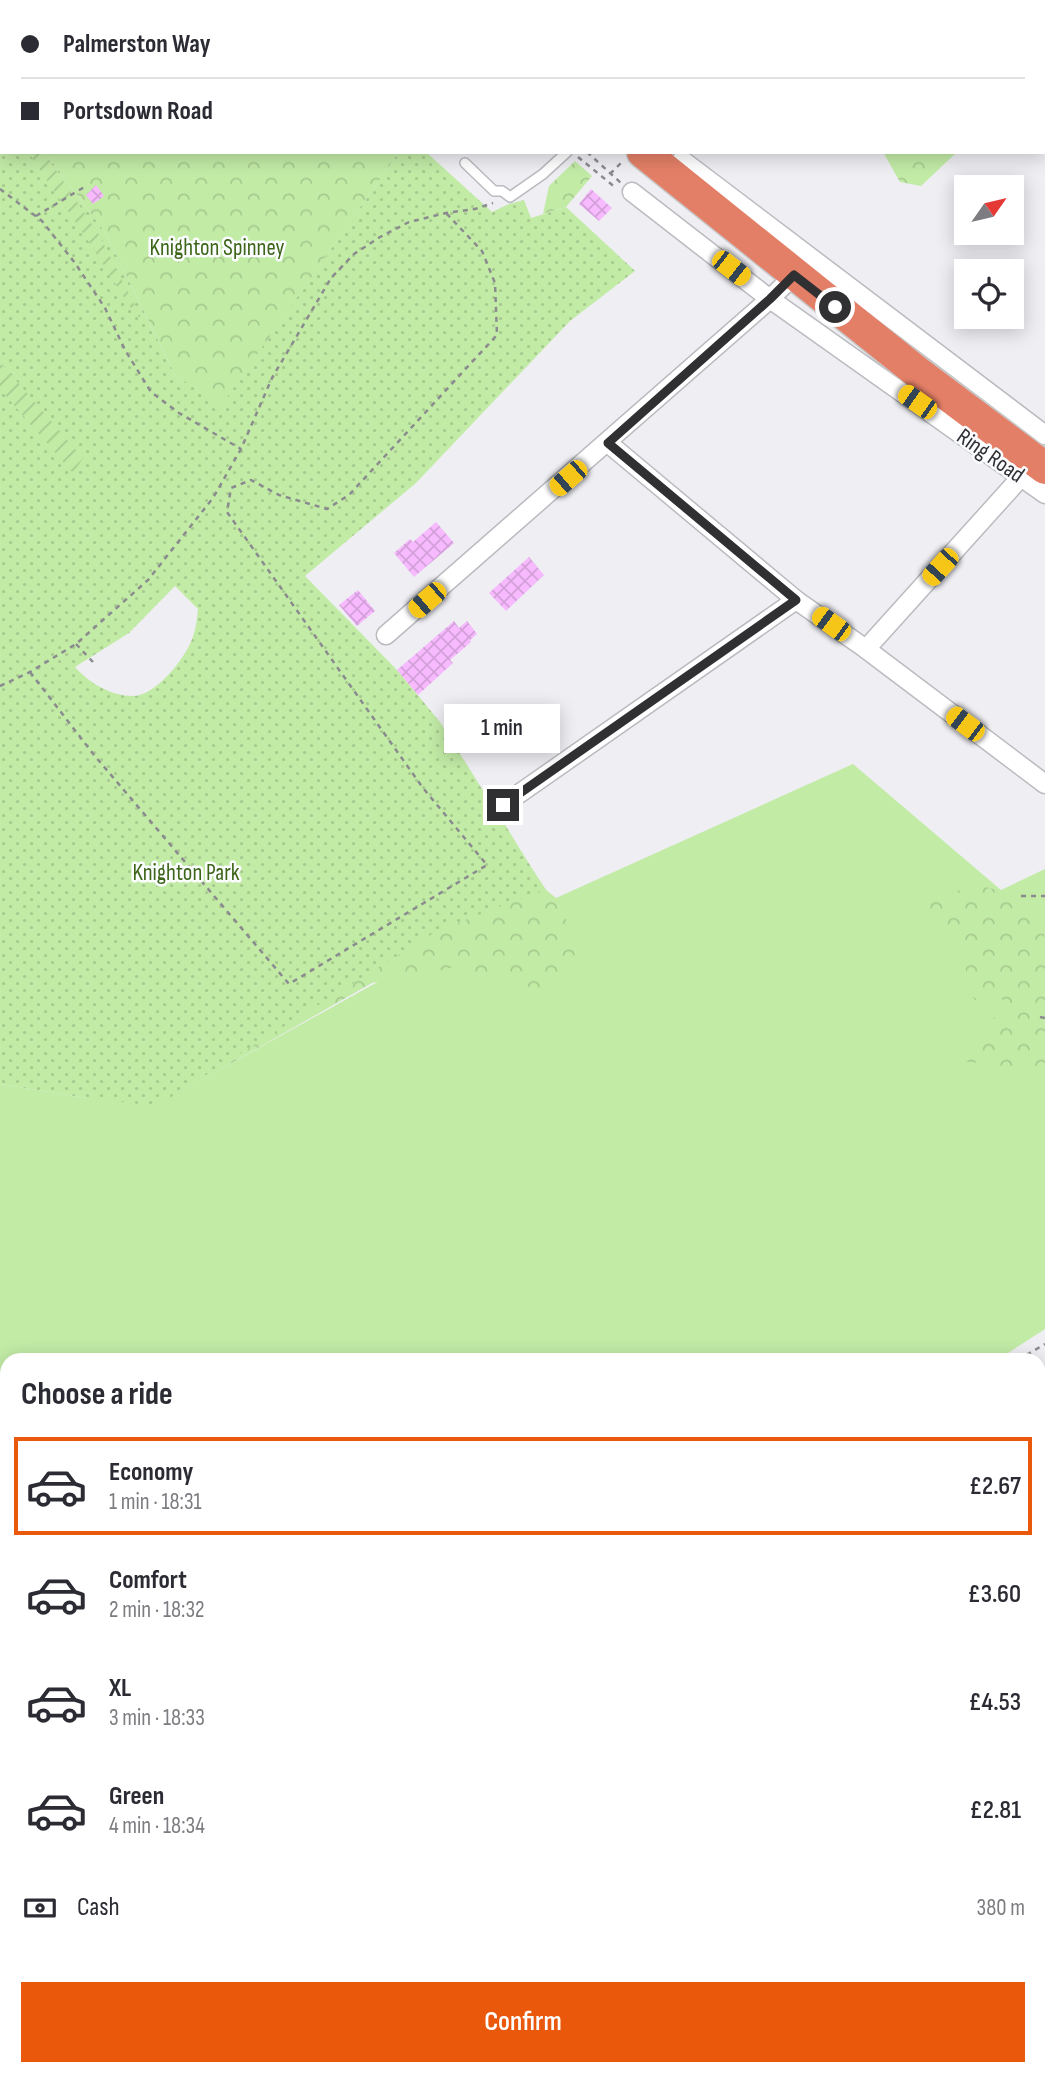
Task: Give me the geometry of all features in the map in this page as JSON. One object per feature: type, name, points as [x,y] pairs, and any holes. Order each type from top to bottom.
[{"type":"highway","points":[[645,154],[917,372],[1033,472]]},
{"type":"street","name":"Ring Road","points":[[682,160],[1045,435]]},
{"type":"street","name":"Ring Road","points":[[632,192],[770,299],[1033,472],[1045,494]]},
{"type":"street","points":[[386,635],[608,443],[794,275]]},
{"type":"street","points":[[608,443],[796,600],[866,649],[1045,785]]},
{"type":"street","points":[[866,649],[1033,472]]},
{"type":"street","points":[[503,805],[796,600]]},
{"type":"lane","points":[[465,163],[494,191],[502,191],[510,197],[543,174],[565,154]]},
{"type":"path","points":[[575,154],[628,199],[632,192]]},
{"type":"path","points":[[589,154],[610,174]]},
{"type":"path","points":[[36,216],[86,186]]},
{"type":"path","points":[[0,189],[43,221],[75,264],[105,308],[125,351],[150,392],[179,413],[241,449]]},
{"type":"path","points":[[0,686],[76,645],[148,580],[213,498],[241,449],[272,377],[331,278],[354,254],[409,222],[475,209],[510,197]]},
{"type":"path","points":[[30,672],[94,755],[289,984],[487,865],[423,788],[227,512],[231,488],[251,480],[279,495],[327,509],[349,495],[497,335],[495,283],[482,251],[446,213]]},
{"type":"path","points":[[76,645],[93,662]]},
{"type":"path","points":[[1021,897],[1045,896]]},
{"type":"path","points":[[1030,1353],[1045,1344]]},
{"type":"green space","name":"Knighton Park","points":[[0,154],[46,154],[106,234],[175,375],[221,406],[398,154],[428,154],[492,212],[524,200],[531,218],[566,207],[635,271],[570,321],[416,483],[305,576],[397,670],[440,722],[545,889],[437,931],[156,1106],[0,1084]],"holes":[[[175,586],[198,609],[191,642],[173,670],[158,685],[141,695],[109,691],[94,683],[75,667],[129,633]]]},
{"type":"green space","points":[[29,154],[45,154],[99,235],[143,321],[132,310]]},
{"type":"green space","name":"Knighton Spinney","points":[[46,154],[398,154],[221,407],[175,375],[106,234]]},
{"type":"green space","points":[[884,154],[955,154],[921,186],[900,182]]},
{"type":"green space","points":[[575,161],[592,176],[566,207],[543,214],[549,186]]},
{"type":"green space","points":[[0,362],[83,458],[73,473],[0,389]]},
{"type":"green space","points":[[853,764],[1001,890],[1045,869],[1045,1329],[1008,1353],[0,1353],[0,1084],[156,1105],[545,889],[556,898]]},
{"type":"green space","points":[[485,791],[528,863],[584,946],[538,990],[451,968],[372,983],[156,1106],[81,1097],[88,1063]]},
{"type":"green space","points":[[977,885],[1021,896],[1041,919],[1045,939],[1045,1068],[1031,1069],[952,1060],[1008,1004],[997,995],[975,1000],[967,988],[965,952],[913,904]]},
{"type":"building","points":[[96,185],[104,196],[93,204],[86,195]]},
{"type":"building","points":[[591,189],[612,208],[599,221],[579,204]]},
{"type":"building","points":[[436,522],[454,543],[414,577],[394,553],[410,539],[413,542]]},
{"type":"building","points":[[529,557],[544,575],[506,611],[489,593]]},
{"type":"building","points":[[358,590],[375,611],[357,626],[339,605]]},
{"type":"building","points":[[454,621],[459,628],[467,621],[477,634],[450,660],[453,663],[418,695],[397,670]]},
{"type":"route","points":[[503,805],[796,600],[608,443],[794,275],[835,307]]}]
